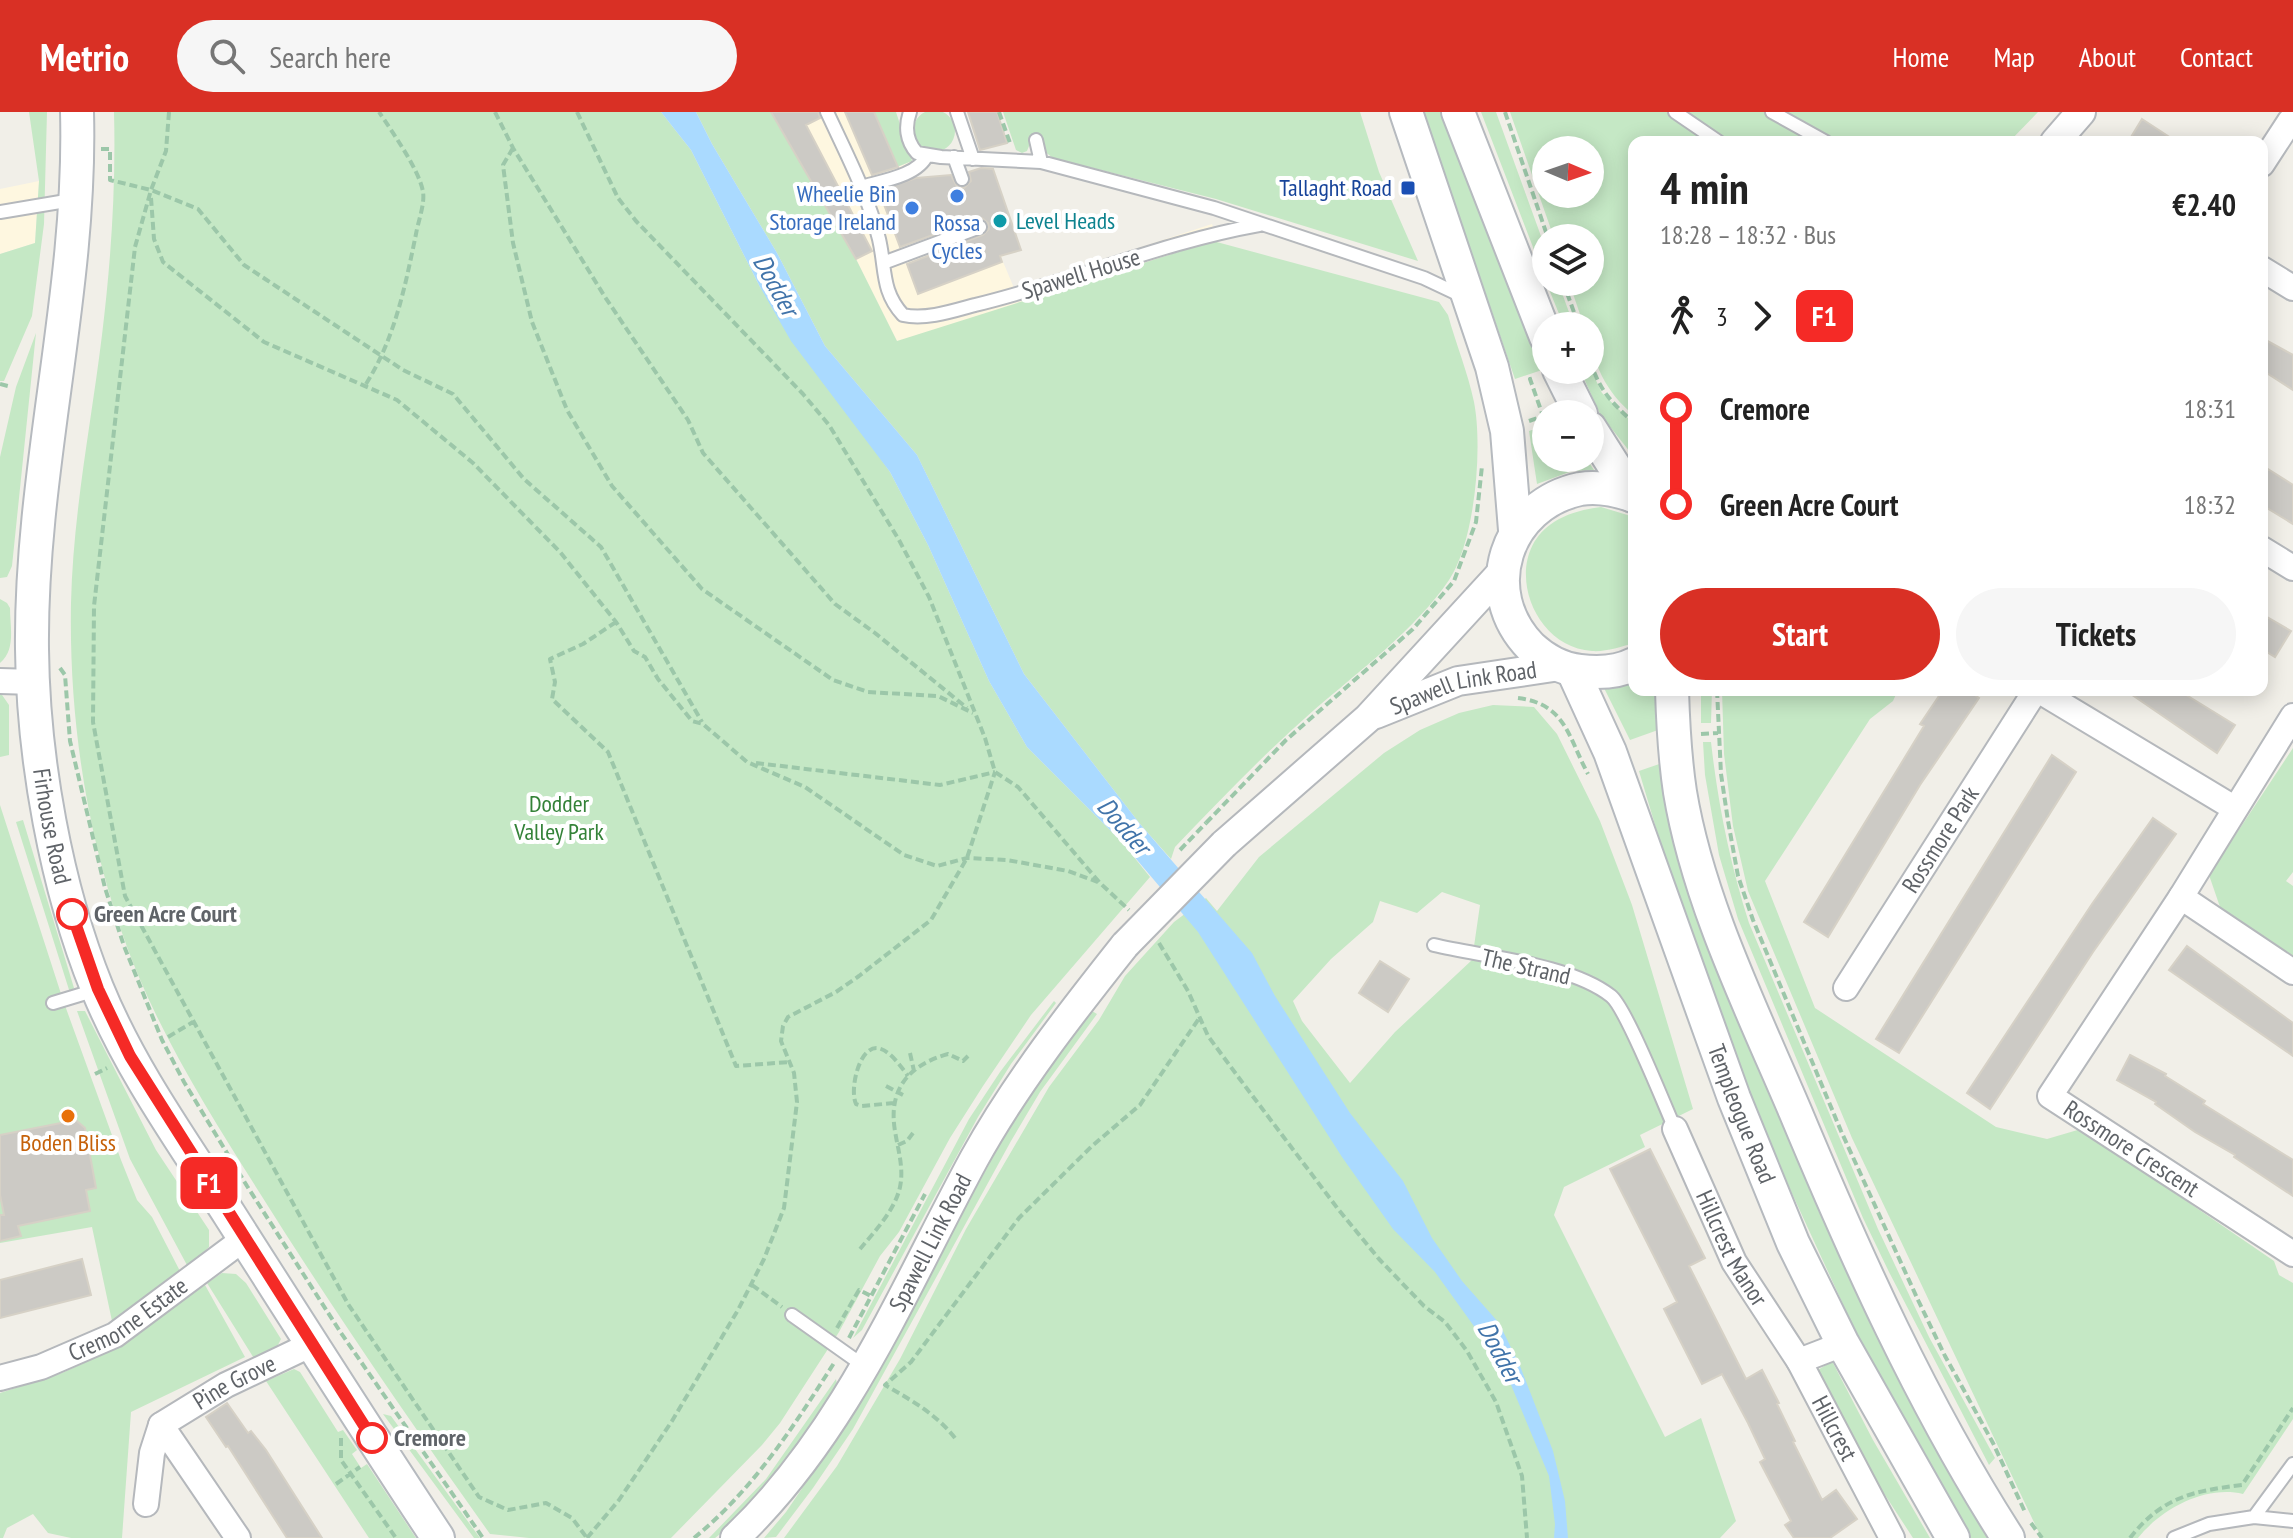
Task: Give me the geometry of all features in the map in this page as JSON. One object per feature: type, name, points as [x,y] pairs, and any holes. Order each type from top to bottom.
[{"type":"main road","name":"Firhouse Road","points":[[77,112],[77,199],[38,528],[32,647],[46,673],[49,820],[78,936],[98,989],[130,1056],[310,1345],[438,1538]]},
{"type":"main road","points":[[1406,112],[1439,265],[1473,306],[1506,427],[1515,530],[1503,571],[1503,593],[1510,616],[1522,637],[1539,654],[1566,668],[1600,673],[1628,666]]},
{"type":"main road","points":[[1458,112],[1536,312]]},
{"type":"main road","points":[[1604,450],[1628,487]]},
{"type":"main road","points":[[1515,530],[1535,510],[1557,496],[1582,489],[1608,489],[1628,494]]},
{"type":"main road","name":"Templeogue Road","points":[[1566,668],[1610,752],[1734,1098],[1793,1243],[1843,1344],[1953,1538]]},
{"type":"main road","name":"Templeogue Road","points":[[1673,696],[1681,793],[1700,873],[1738,975],[1846,1232],[1933,1406],[1977,1489],[2008,1538]]},
{"type":"street","points":[[2060,136],[2081,112]]},
{"type":"street","points":[[2268,152],[2286,118]]},
{"type":"street","points":[[2268,273],[2293,288]]},
{"type":"street","points":[[2268,553],[2293,568]]},
{"type":"street","name":"Spawell Link Road","points":[[735,1538],[757,1518],[825,1433],[864,1367],[976,1156],[1075,1009],[1125,945],[1215,833],[1368,718],[1503,571]]},
{"type":"street","name":"Spawell Link Road","points":[[1368,718],[1458,681],[1566,668]]},
{"type":"street","points":[[0,681],[46,673]]},
{"type":"street","name":"Rossmore Park","points":[[1846,988],[2033,696]]},
{"type":"street","name":"Rossmore Park","points":[[2047,696],[2234,808]]},
{"type":"street","name":"Rossmore Crescent","points":[[2293,716],[2181,897],[2050,1096],[2293,1254]]},
{"type":"street","points":[[2181,897],[2293,972]]},
{"type":"street","name":"Hillcrest Manor","points":[[1675,1129],[1734,1262],[1799,1361]]},
{"type":"street","name":"Cremorne Estate","points":[[0,1378],[41,1367],[115,1335],[245,1238]]},
{"type":"street","points":[[1799,1361],[1843,1344]]},
{"type":"street","name":"Pine Grove","points":[[161,1425],[226,1385],[310,1345]]},
{"type":"street","name":"Hillcrest","points":[[1799,1361],[1892,1538]]},
{"type":"street","points":[[146,1504],[152,1453],[161,1425]]},
{"type":"street","points":[[161,1425],[238,1538]]},
{"type":"lane","points":[[827,112],[861,187],[879,240],[883,263],[980,227]]},
{"type":"lane","points":[[861,187],[914,170],[925,161],[927,155],[917,153],[911,145],[907,123],[910,112]]},
{"type":"lane","points":[[957,112],[973,159]]},
{"type":"lane","points":[[1675,112],[1710,136]]},
{"type":"lane","points":[[1772,112],[1813,136]]},
{"type":"lane","points":[[1036,140],[1041,162]]},
{"type":"lane","name":"Spawell House","points":[[927,155],[1041,162],[1214,208],[1263,225],[1439,265],[1448,288],[1473,306]]},
{"type":"lane","points":[[954,157],[962,179]]},
{"type":"lane","points":[[0,212],[77,199]]},
{"type":"lane","name":"Spawell House","points":[[883,263],[891,301],[900,312],[911,317],[924,316],[994,301],[1216,233],[1263,225]]},
{"type":"lane","name":"The Strand","points":[[1434,945],[1548,969],[1586,982],[1612,997],[1675,1129]]},
{"type":"lane","points":[[53,1003],[98,989]]},
{"type":"lane","points":[[792,1315],[864,1367]]},
{"type":"lane","points":[[2254,1517],[2293,1464]]},
{"type":"lane","points":[[2174,1538],[2209,1524],[2254,1517],[2293,1521]]},
{"type":"path","points":[[169,112],[166,151],[135,247],[94,606],[93,722],[125,896],[348,1304],[479,1497],[508,1510],[546,1503],[572,1518],[587,1538],[619,1500],[672,1421],[752,1285],[784,1208],[797,1102],[790,1062],[781,1041],[783,1026],[788,1017],[848,984],[931,920],[967,858],[995,772],[976,714],[929,597],[899,540],[829,425],[803,394],[636,221],[618,198],[577,112]]},
{"type":"path","points":[[366,384],[383,356],[406,281],[423,192],[403,147],[379,112]]},
{"type":"path","points":[[495,112],[513,148],[605,297],[688,420],[703,453],[835,604],[976,714]]},
{"type":"path","points":[[999,112],[1010,139]]},
{"type":"path","points":[[1505,112],[1543,224]]},
{"type":"path","points":[[513,148],[503,165],[513,243],[532,322],[567,410],[612,486],[702,589],[833,680],[868,692],[938,696],[976,714]]},
{"type":"path","points":[[107,149],[110,149],[110,180],[151,190],[198,209],[244,265],[383,356],[453,394],[524,479],[601,547],[703,724],[747,762],[805,787],[904,855],[937,866],[967,858],[1007,860],[1068,871],[1100,883]]},
{"type":"path","points":[[151,190],[154,239],[163,262],[264,342],[397,400],[473,463],[560,552],[616,622],[634,651],[645,657],[658,679],[692,721],[703,724]]},
{"type":"path","points":[[1526,422],[1543,416],[1532,378]]},
{"type":"path","points":[[0,384],[8,386]]},
{"type":"path","points":[[1598,384],[1607,398],[1628,417]]},
{"type":"path","points":[[1215,833],[1286,740],[1401,640],[1454,581],[1476,522],[1482,464]]},
{"type":"path","points":[[616,622],[583,644],[550,659],[555,682],[552,699],[608,752],[736,1066],[790,1062]]},
{"type":"path","points":[[46,673],[65,675],[70,741],[105,888],[124,946],[162,1040],[247,1186],[341,1333],[483,1538]]},
{"type":"path","points":[[1717,696],[1721,774],[1738,876],[1753,920],[1841,1131],[1918,1300],[1993,1443],[2028,1518],[2042,1538]]},
{"type":"path","points":[[1517,698],[1535,700],[1565,722],[1593,783]]},
{"type":"path","points":[[1703,734],[1718,733]]},
{"type":"path","points":[[747,762],[940,785],[995,772],[1018,787],[1100,883],[1129,910]]},
{"type":"path","points":[[1164,949],[1216,1047],[1338,1209],[1379,1259],[1424,1306],[1445,1322],[1467,1351],[1496,1402],[1522,1476],[1527,1538]]},
{"type":"path","points":[[955,1438],[943,1423],[924,1408],[885,1385],[911,1362],[1019,1218],[1092,1146],[1140,1105],[1200,1017]]},
{"type":"path","points":[[168,1037],[193,1022]]},
{"type":"path","points":[[894,1103],[856,1104],[853,1097],[857,1069],[864,1056],[876,1048],[901,1066],[908,1076]]},
{"type":"path","points":[[910,1053],[914,1071]]},
{"type":"path","points":[[860,1249],[884,1220],[900,1190],[902,1171],[894,1130],[896,1092],[914,1071],[938,1057],[948,1054],[963,1061],[968,1056]]},
{"type":"path","points":[[95,1074],[112,1066]]},
{"type":"path","points":[[857,1069],[866,1073]]},
{"type":"path","points":[[886,1086],[903,1095]]},
{"type":"path","points":[[898,1145],[907,1141],[913,1133]]},
{"type":"path","points":[[752,1285],[792,1315]]},
{"type":"path","points":[[829,1343],[859,1290],[871,1296]]},
{"type":"path","points":[[2130,1538],[2145,1519],[2175,1498],[2205,1489],[2242,1485],[2293,1408]]},
{"type":"path","points":[[341,1431],[341,1460],[396,1538]]},
{"type":"path","points":[[336,1484],[363,1465]]},
{"type":"shaded area","points":[[771,112],[874,112],[898,167],[912,161],[918,180],[952,174],[957,186],[973,180],[971,172],[992,164],[1021,250],[1001,257],[1014,288],[1212,224],[1219,243],[1213,241],[896,342],[856,259]]},
{"type":"shaded area","points":[[39,181],[35,243],[0,254],[0,189]]},
{"type":"green space","points":[[934,110],[949,116],[955,131],[949,146],[934,152],[919,146],[913,131],[919,116]]},
{"type":"green space","points":[[29,112],[47,112],[44,224],[32,316],[4,381],[0,381],[0,254],[35,243],[39,181]]},
{"type":"green space","name":"Dodder Valley Park","points":[[114,112],[661,112],[691,150],[760,287],[890,472],[928,545],[989,681],[1027,747],[1121,841],[1150,877],[1031,1015],[950,1138],[899,1232],[880,1256],[839,1332],[780,1423],[671,1538],[529,1538],[490,1534],[402,1409],[241,1163],[183,1067],[134,965],[108,890],[89,810],[76,728],[71,645],[75,536],[110,252]]},
{"type":"green space","points":[[696,112],[772,112],[856,259],[897,341],[1213,241],[1439,302],[1448,315],[1469,380],[1478,444],[1471,519],[1458,563],[1449,580],[1404,632],[1296,726],[1243,777],[1175,847],[1171,859],[1140,824],[1024,674],[917,455],[825,346],[777,253]]},
{"type":"green space","points":[[874,112],[896,112],[912,161],[897,167]]},
{"type":"green space","points":[[1003,112],[1360,112],[1379,172],[1418,261],[1216,199],[1053,158],[1031,141],[1027,151],[1022,153],[1016,150]]},
{"type":"green space","points":[[1423,112],[1446,112],[1532,345],[1532,373],[1515,379]]},
{"type":"green space","points":[[1481,112],[1496,112],[1537,224],[1532,224],[1532,245]]},
{"type":"green space","points":[[1510,112],[2038,112],[2015,136],[1628,136],[1628,410],[1604,380],[1604,312],[1579,312],[1574,296],[1604,296],[1604,224],[1549,224],[1544,208],[1604,208],[1604,136],[1532,136],[1532,175]]},
{"type":"green space","points":[[1552,296],[1563,296],[1569,312],[1558,312]]},
{"type":"green space","points":[[36,333],[12,566],[7,577],[0,578],[0,457],[16,387]]},
{"type":"green space","points":[[1586,384],[1598,384],[1602,393],[1628,418],[1628,449],[1604,419],[1604,400],[1594,400]]},
{"type":"green space","points":[[1535,472],[1569,472],[1537,484]]},
{"type":"green space","points":[[1601,507],[1628,515],[1628,645],[1608,650],[1592,651],[1570,646],[1552,634],[1538,617],[1526,577],[1528,556],[1538,537],[1554,522],[1583,510]]},
{"type":"green space","points":[[0,599],[10,608],[11,630],[8,652],[0,663]]},
{"type":"green space","points":[[1628,681],[1628,696],[1656,696],[1658,730],[1630,740],[1603,686]]},
{"type":"green space","points":[[0,692],[9,705],[9,755],[0,757]]},
{"type":"green space","points":[[1701,696],[1712,696],[1711,723],[1701,723]]},
{"type":"green space","points":[[1722,696],[1895,696],[1870,719],[1765,881],[1815,1008],[1996,1127],[2047,1139],[2081,1129],[2274,1261],[2279,1275],[2293,1283],[2293,1419],[2243,1494],[2229,1492],[2199,1496],[2171,1509],[2138,1538],[2042,1538],[1852,1138],[1748,891],[1733,826],[1724,754]]},
{"type":"green space","points":[[1493,705],[1534,707],[1557,734],[1600,821],[1632,905],[1693,1109],[1640,1135],[1645,1147],[1564,1187],[1554,1215],[1665,1437],[1701,1418],[1736,1521],[1720,1538],[784,1538],[837,1466],[900,1359],[966,1229],[1049,1087],[1099,1020],[1125,976],[1174,922],[1206,898],[1217,911],[1259,857],[1384,753],[1420,730],[1459,713]],"holes":[[[1442,892],[1480,905],[1472,960],[1395,1032],[1350,1083],[1302,1021],[1293,1001],[1331,959],[1373,922],[1380,901],[1417,913]]]},
{"type":"green space","points":[[1703,742],[1711,742],[1726,834],[1749,923],[1878,1229],[1929,1337],[1995,1458],[1989,1465],[1863,1218],[1738,919],[1719,855],[1705,775]]},
{"type":"green space","points":[[2293,748],[2293,872],[2286,881],[2293,886],[2293,956],[2220,907],[2209,875]]},
{"type":"green space","points":[[1665,762],[1686,870],[1993,1538],[1969,1538],[1930,1473],[1853,1326],[1767,1139],[1664,855],[1639,771]]},
{"type":"green space","points":[[0,805],[63,1000],[121,1160],[137,1200],[152,1217],[181,1273],[112,1321],[92,1227],[0,1243]]},
{"type":"green space","points":[[23,820],[74,988],[70,993],[16,822]]},
{"type":"green space","points":[[1054,1001],[1056,1003],[1011,1064],[978,1117],[862,1330],[853,1338],[969,1119]]},
{"type":"green space","points":[[77,1011],[85,1011],[156,1150],[209,1230],[209,1247],[188,1267],[130,1159]]},
{"type":"green space","points":[[1092,1011],[1097,1014],[1040,1092],[1011,1141],[853,1429],[776,1537],[764,1538],[786,1512],[846,1424],[1016,1115]]},
{"type":"green space","points":[[222,1273],[236,1274],[246,1283],[281,1339],[277,1347],[255,1360],[207,1283]]},
{"type":"green space","points":[[205,1285],[245,1357],[131,1412],[122,1538],[71,1538],[48,1533],[33,1514],[7,1528],[3,1538],[0,1538],[0,1393],[62,1373],[108,1352]]},
{"type":"green space","points":[[1833,1363],[1930,1538],[1913,1538],[1874,1478],[1818,1370]]},
{"type":"green space","points":[[294,1369],[300,1372],[338,1432],[343,1430],[357,1450],[352,1454],[361,1468],[367,1464],[416,1538],[369,1538],[266,1381]]},
{"type":"green space","points":[[836,1379],[832,1399],[773,1479],[724,1531],[715,1538],[709,1538],[766,1479]]},
{"type":"green space","points":[[383,1414],[391,1416],[480,1538],[474,1538]]},
{"type":"water","name":"Dodder","points":[[661,112],[696,112],[777,253],[825,346],[917,455],[1024,674],[1140,824],[1252,953],[1275,996],[1350,1113],[1403,1181],[1432,1238],[1462,1281],[1499,1323],[1520,1366],[1553,1451],[1565,1501],[1568,1538],[1554,1538],[1549,1476],[1504,1368],[1435,1272],[1393,1229],[1342,1157],[1198,932],[1121,841],[1027,747],[989,681],[928,545],[890,472],[791,341],[760,287],[691,150]]},
{"type":"building","points":[[771,112],[818,112],[820,118],[806,125],[872,251],[856,259]]},
{"type":"building","points":[[845,112],[874,112],[898,167],[872,175]]},
{"type":"building","points":[[968,112],[997,112],[1007,143],[980,150]]},
{"type":"building","points":[[2142,119],[2168,136],[2132,136]]},
{"type":"building","points":[[981,168],[993,169],[1021,250],[1000,256],[1002,262],[918,294],[907,264],[983,235],[989,229],[988,223],[982,218],[977,219],[900,247],[879,191],[916,178],[951,175],[956,185],[964,188],[971,181],[969,172]]},
{"type":"building","points":[[2268,341],[2293,355],[2293,390],[2268,374]]},
{"type":"building","points":[[2268,469],[2293,485],[2293,524],[2268,509]]},
{"type":"building","points":[[2268,618],[2291,631],[2275,657],[2268,653]]},
{"type":"building","points":[[1939,696],[1979,698],[1920,785],[1828,937],[1804,922],[1924,726],[1920,724]]},
{"type":"building","points":[[2134,696],[2188,696],[2235,725],[2217,753]]},
{"type":"building","points":[[2052,755],[2076,772],[1899,1053],[1876,1039]]},
{"type":"building","points":[[2153,818],[2176,834],[2093,952],[1990,1109],[1967,1093]]},
{"type":"building","points":[[2187,946],[2293,1023],[2293,1056],[2169,970]]},
{"type":"building","points":[[1380,961],[1409,979],[1388,1012],[1359,993]]},
{"type":"building","points":[[2130,1055],[2166,1074],[2205,1101],[2203,1104],[2293,1160],[2293,1196],[2235,1155],[2195,1132],[2156,1102],[2117,1080]]},
{"type":"building","points":[[77,1121],[85,1128],[96,1188],[86,1190],[90,1211],[18,1226],[21,1236],[0,1241],[0,1215],[4,1215],[0,1195],[0,1135]]},
{"type":"building","points":[[1650,1149],[1705,1258],[1689,1266],[1746,1379],[1762,1370],[1822,1500],[1836,1490],[1857,1519],[1830,1538],[1794,1538],[1785,1525],[1791,1521],[1760,1462],[1765,1459],[1722,1374],[1702,1384],[1664,1309],[1677,1302],[1610,1169]]},
{"type":"building","points":[[82,1259],[91,1295],[0,1318],[0,1280]]},
{"type":"building","points":[[227,1403],[248,1433],[251,1431],[266,1450],[322,1538],[287,1538],[206,1417]]},
{"type":"bus line","name":"F1","points":[[72,914],[98,989],[130,1056],[310,1345],[372,1438]]},
{"type":"place","name":"Tallaght Road","points":[[1408,188]]},
{"type":"place","name":"Rossa Cycles","points":[[957,196]]},
{"type":"place","name":"Wheelie Bin Storage Ireland","points":[[912,208]]},
{"type":"place","name":"Level Heads","points":[[1000,221]]},
{"type":"place","name":"Green Acre Court","points":[[72,914]]},
{"type":"place","name":"Boden Bliss","points":[[68,1116]]},
{"type":"place","name":"Cremore","points":[[372,1438]]}]
